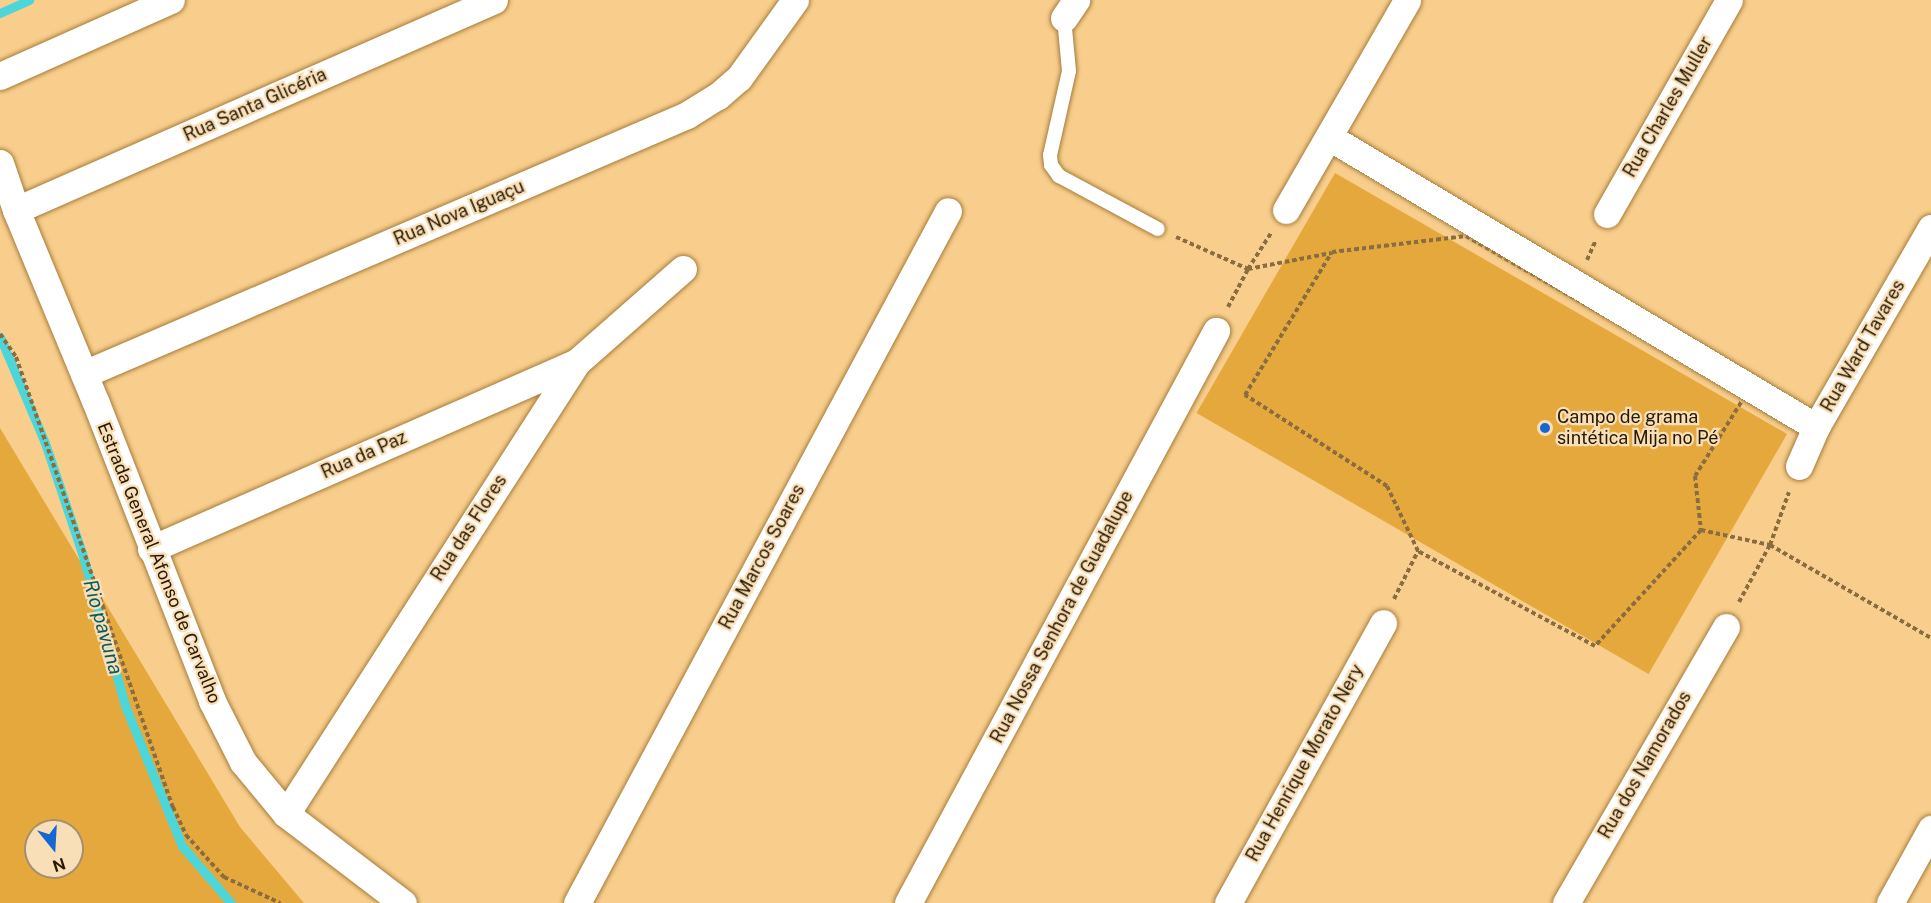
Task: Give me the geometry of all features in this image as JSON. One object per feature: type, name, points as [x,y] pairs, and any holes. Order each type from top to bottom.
[{"type":"street","points":[[0,76],[171,0]]},
{"type":"street","name":"Rua Santa Glicéria","points":[[16,210],[494,0]]},
{"type":"street","name":"Rua Nova Iguaçu","points":[[89,387],[687,114],[718,96],[739,78],[795,0]]},
{"type":"street","points":[[1286,210],[1407,0]]},
{"type":"street","name":"Rua Charles Muller","points":[[1607,214],[1729,0]]},
{"type":"street","points":[[1329,137],[1574,290],[1816,427]]},
{"type":"street","name":"Estrada General Afonso de Carvalho","points":[[0,163],[16,210],[89,387],[151,549],[212,700],[232,742],[243,762],[286,814],[403,903]]},
{"type":"street","name":"Rua Marcos Soares","points":[[577,903],[948,211]]},
{"type":"street","name":"Rua Ward Tavares","points":[[1799,466],[1816,427],[1931,228]]},
{"type":"street","name":"Rua das Flores","points":[[286,814],[577,362],[683,269]]},
{"type":"street","name":"Rua Nossa Senhora de Guadalupe","points":[[908,903],[1216,331]]},
{"type":"street","name":"Rua da Paz","points":[[151,549],[577,362]]},
{"type":"street","name":"Rua Henrique Morato Nery","points":[[1228,903],[1383,622]]},
{"type":"street","name":"Rua dos Namorados","points":[[1566,903],[1726,627]]},
{"type":"street","points":[[1890,903],[1931,829]]},
{"type":"lane","points":[[1070,9],[1069,71],[1050,155],[1051,165],[1059,176],[1158,229]]},
{"type":"path","points":[[1216,331],[1248,269],[1286,210]]},
{"type":"path","points":[[1574,290],[1607,214]]},
{"type":"path","points":[[1158,229],[1248,269],[1332,252],[1466,236],[1574,290],[1745,396],[1695,476],[1701,530],[1595,646],[1418,551],[1388,486],[1245,395],[1332,252]]},
{"type":"path","points":[[0,334],[16,357],[177,817],[186,835],[224,877],[280,903]]},
{"type":"path","points":[[1726,627],[1770,545],[1799,466]]},
{"type":"path","points":[[1701,530],[1770,545],[1931,638]]},
{"type":"path","points":[[1383,622],[1418,551]]},
{"type":"shaded area","points":[[1335,173],[1787,434],[1649,674],[1196,413]]},
{"type":"shaded area","points":[[0,428],[240,827],[304,903],[0,903]]},
{"type":"waterway","points":[[0,13],[29,0]]},
{"type":"waterway","name":"Rio pavuna","points":[[0,337],[45,443],[82,553],[126,708],[182,846],[231,903]]},
{"type":"place","name":"Campo de grama sintética Mija no Pé","points":[[1545,428]]}]
